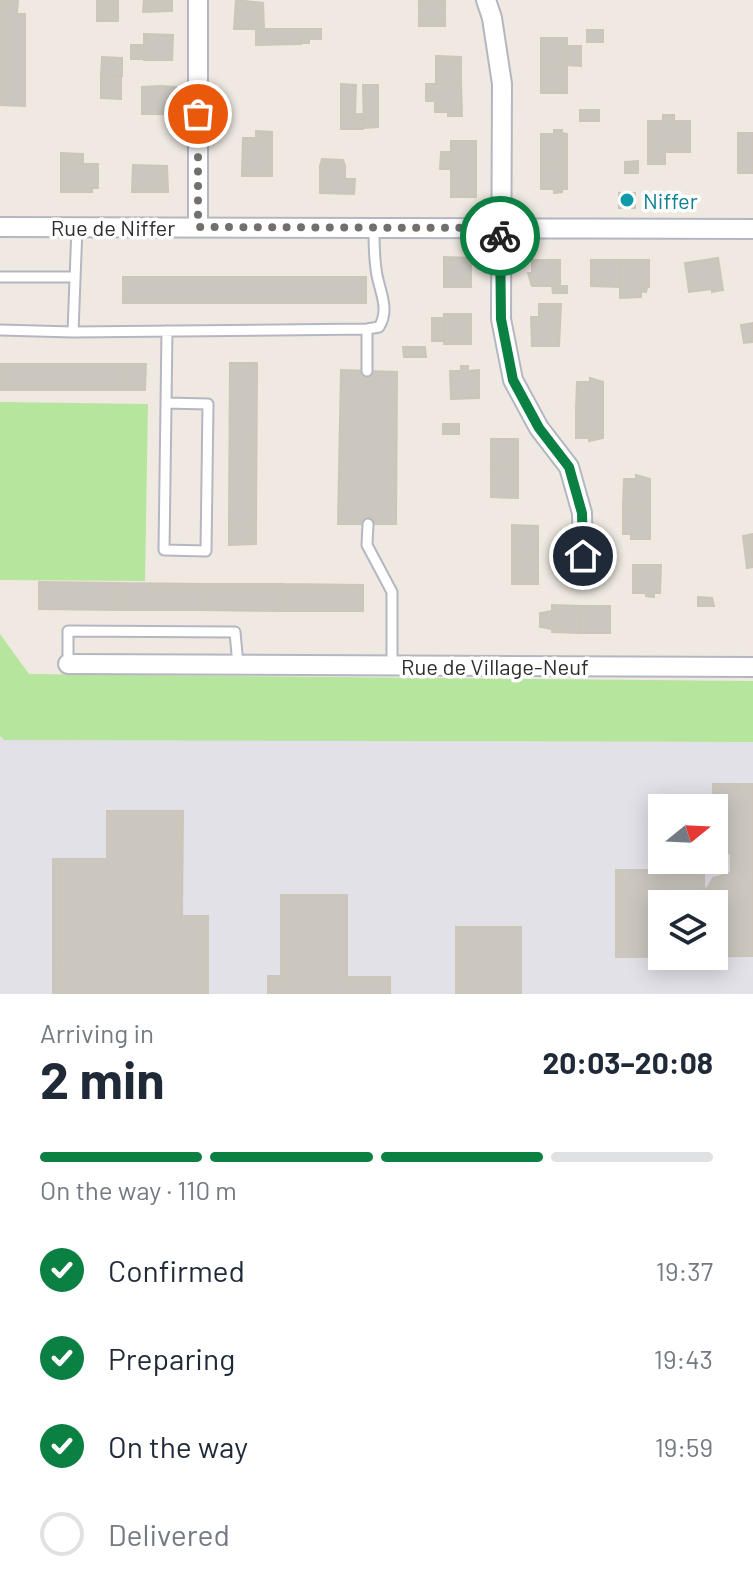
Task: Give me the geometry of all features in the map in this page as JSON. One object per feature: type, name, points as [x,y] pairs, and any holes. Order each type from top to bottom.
[{"type":"street","points":[[198,0],[198,227]]},
{"type":"street","points":[[486,0],[492,18],[502,84],[501,319],[513,380],[539,428],[569,467],[582,513],[583,556]]},
{"type":"street","name":"Rue de Niffer","points":[[0,227],[753,229]]},
{"type":"street","name":"Rue de Village-Neuf","points":[[68,664],[753,667]]},
{"type":"lane","points":[[73,332],[77,227]]},
{"type":"lane","points":[[0,330],[73,332],[379,327],[384,319],[385,306],[376,270],[374,228]]},
{"type":"lane","points":[[0,277],[75,277]]},
{"type":"lane","points":[[367,329],[367,371]]},
{"type":"lane","points":[[166,403],[208,404],[206,551],[164,550],[166,403],[167,331]]},
{"type":"lane","points":[[368,524],[367,545],[392,592],[392,666]]},
{"type":"lane","name":"Rue de Village-Neuf","points":[[68,664],[68,631],[83,631],[235,632],[238,665]]},
{"type":"shaded area","points":[[0,736],[4,740],[753,742],[753,994],[0,994]]},
{"type":"green space","points":[[0,402],[148,404],[145,581],[0,580]]},
{"type":"green space","points":[[0,634],[29,674],[753,681],[753,742],[4,740],[0,736]]},
{"type":"building","points":[[0,0],[18,0],[17,14],[25,14],[25,106],[0,105]]},
{"type":"building","points":[[97,0],[118,0],[118,10],[97,10]]},
{"type":"building","points":[[144,0],[172,0],[172,11],[143,12]]},
{"type":"building","points":[[236,0],[263,3],[264,29],[234,29]]},
{"type":"building","points":[[419,0],[445,0],[445,19],[431,23],[431,19],[419,19]]},
{"type":"building","points":[[97,10],[118,10],[118,21],[97,21]]},
{"type":"building","points":[[419,19],[431,19],[431,23],[445,19],[445,26],[419,26]]},
{"type":"building","points":[[256,29],[301,29],[301,44],[256,45]]},
{"type":"building","points":[[301,29],[321,29],[321,39],[301,43]]},
{"type":"building","points":[[587,30],[603,30],[603,42],[587,42]]},
{"type":"building","points":[[144,34],[173,35],[172,60],[144,60]]},
{"type":"building","points":[[541,38],[567,38],[567,66],[541,66]]},
{"type":"building","points":[[131,45],[144,45],[144,59],[131,59]]},
{"type":"building","points":[[567,46],[581,46],[581,66],[567,65]]},
{"type":"building","points":[[436,56],[461,57],[461,84],[436,84]]},
{"type":"building","points":[[102,57],[122,58],[122,76],[101,77]]},
{"type":"building","points":[[541,66],[567,66],[567,93],[541,93]]},
{"type":"building","points":[[101,77],[121,77],[121,89],[101,89]]},
{"type":"building","points":[[341,84],[356,85],[355,114],[341,114]]},
{"type":"building","points":[[426,84],[461,84],[462,116],[435,112],[435,101],[426,101]]},
{"type":"building","points":[[363,85],[378,85],[378,127],[364,128]]},
{"type":"building","points":[[142,87],[176,87],[175,114],[142,114]]},
{"type":"building","points":[[101,89],[121,89],[121,99],[101,98]]},
{"type":"building","points":[[580,110],[599,110],[599,121],[580,121]]},
{"type":"building","points":[[341,114],[355,114],[355,129],[341,129]]},
{"type":"building","points":[[355,114],[364,114],[363,129],[355,129]]},
{"type":"building","points":[[663,115],[674,115],[674,121],[690,121],[690,152],[665,152],[665,164],[648,164],[648,121],[663,121]]},
{"type":"building","points":[[554,130],[567,134],[567,162],[541,162],[541,134],[554,134]]},
{"type":"building","points":[[256,131],[272,132],[272,176],[242,176],[243,138],[256,138]]},
{"type":"building","points":[[738,133],[753,133],[753,173],[738,173]]},
{"type":"building","points":[[451,141],[476,141],[476,169],[451,169]]},
{"type":"building","points":[[441,152],[451,152],[451,169],[440,169]]},
{"type":"building","points":[[61,153],[83,154],[83,164],[61,164]]},
{"type":"building","points":[[322,159],[343,160],[345,166],[320,166]]},
{"type":"building","points":[[638,161],[638,173],[625,173],[625,162]]},
{"type":"building","points":[[541,162],[567,162],[567,189],[554,193],[554,189],[541,189]]},
{"type":"building","points":[[61,164],[98,164],[98,188],[92,188],[92,192],[61,192]]},
{"type":"building","points":[[133,165],[167,166],[168,192],[132,192]]},
{"type":"building","points":[[320,166],[345,166],[345,179],[355,179],[354,194],[320,193]]},
{"type":"building","points":[[451,169],[476,169],[476,197],[451,197]]},
{"type":"building","name":"Niffer","points":[[619,193],[635,193],[635,208],[619,208]]},
{"type":"building","points":[[444,257],[471,258],[471,287],[444,287]]},
{"type":"building","points":[[718,258],[723,290],[689,292],[685,263]]},
{"type":"building","points":[[532,260],[560,260],[560,286],[532,286],[528,273],[532,273]]},
{"type":"building","points":[[591,260],[620,260],[620,287],[591,286]]},
{"type":"building","points":[[620,260],[649,260],[649,287],[646,292],[641,291],[641,297],[620,298]]},
{"type":"building","points":[[123,277],[366,277],[366,303],[123,303]]},
{"type":"building","points":[[552,286],[567,286],[567,293],[553,293]]},
{"type":"building","points":[[539,304],[561,304],[559,346],[532,346],[531,317],[539,317]]},
{"type":"building","points":[[444,314],[471,314],[471,344],[444,344]]},
{"type":"building","points":[[432,318],[444,318],[444,341],[432,341]]},
{"type":"building","points":[[753,323],[753,342],[744,343],[741,325]]},
{"type":"building","points":[[403,347],[425,347],[426,357],[404,357]]},
{"type":"building","points":[[230,363],[257,363],[256,524],[229,524]]},
{"type":"building","points":[[0,364],[125,364],[125,390],[0,390]]},
{"type":"building","points":[[125,364],[146,364],[145,390],[125,390]]},
{"type":"building","points":[[461,366],[468,366],[468,371],[479,370],[479,398],[451,399],[450,371],[461,371]]},
{"type":"building","points":[[341,370],[397,372],[396,524],[338,524]]},
{"type":"building","points":[[590,378],[603,382],[603,409],[576,409],[577,382],[590,382]]},
{"type":"building","points":[[576,409],[603,409],[603,438],[589,441],[589,438],[576,438]]},
{"type":"building","points":[[443,424],[459,424],[459,434],[443,434]]},
{"type":"building","points":[[491,439],[518,439],[518,468],[491,468]]},
{"type":"building","points":[[491,468],[518,468],[518,498],[491,497]]},
{"type":"building","points":[[636,475],[650,479],[650,506],[623,506],[624,479],[636,479]]},
{"type":"building","points":[[623,506],[650,506],[650,539],[631,539],[631,534],[623,534]]},
{"type":"building","points":[[229,524],[256,524],[256,544],[229,545]]},
{"type":"building","points":[[512,525],[538,526],[538,555],[512,555]]},
{"type":"building","points":[[753,534],[753,567],[747,568],[743,536]]},
{"type":"building","points":[[512,555],[538,555],[538,584],[512,584]]},
{"type":"building","points":[[633,565],[661,565],[660,593],[654,593],[654,597],[646,596],[646,593],[633,593]]},
{"type":"building","points":[[39,582],[120,583],[120,610],[39,609]]},
{"type":"building","points":[[120,583],[201,584],[201,610],[120,610]]},
{"type":"building","points":[[201,584],[282,584],[282,611],[201,610]]},
{"type":"building","points":[[282,584],[363,585],[363,611],[282,611]]},
{"type":"building","points":[[698,597],[712,598],[714,606],[698,606]]},
{"type":"building","points":[[552,605],[581,606],[580,633],[552,632],[552,629],[540,627],[540,613],[552,611]]},
{"type":"building","points":[[581,606],[610,606],[610,633],[580,633]]},
{"type":"building","points":[[713,784],[753,784],[753,956],[728,956],[728,890],[648,890],[648,957],[616,957],[616,870],[648,870],[648,874],[704,874],[704,888],[707,889],[713,878],[731,873],[731,853],[728,853],[728,794],[713,794]]},
{"type":"building","points":[[107,811],[183,811],[182,916],[208,916],[208,994],[59,994],[60,859],[107,859]]},
{"type":"building","points":[[53,859],[60,859],[59,994],[53,994]]},
{"type":"building","points":[[281,895],[347,895],[347,977],[390,977],[390,994],[268,994],[268,976],[281,976]]},
{"type":"building","points":[[456,927],[521,927],[521,994],[456,994]]},
{"type":"way so far","points":[[198,114],[198,227],[500,228],[500,236]]},
{"type":"place","name":"Niffer","points":[[627,200]]},
{"type":"route","points":[[500,236],[501,319],[513,380],[539,428],[569,467],[582,513],[583,556]]}]
